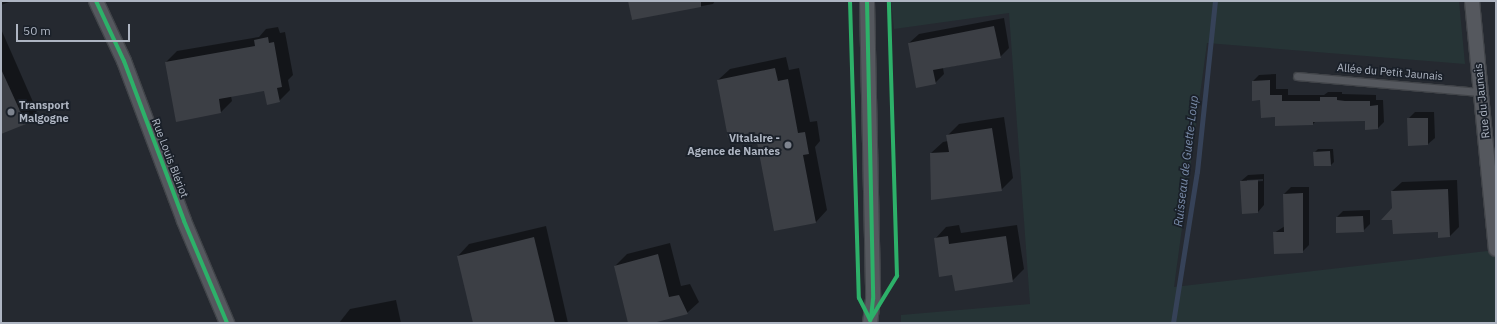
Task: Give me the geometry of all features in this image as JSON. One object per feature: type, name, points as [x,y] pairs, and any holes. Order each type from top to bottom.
[{"type":"street","name":"Rue Louis Blériot","points":[[96,1],[124,61],[184,221],[227,323]]},
{"type":"street","points":[[867,1],[873,299],[870,323]]},
{"type":"street","name":"Rue du Jaunais","points":[[1472,1],[1496,249]]},
{"type":"lane","name":"Allée du Petit Jaunais","points":[[1297,76],[1481,92]]},
{"type":"shaded area","points":[[891,1],[1459,1],[1465,64],[1207,43],[1174,287],[1496,250],[1496,323],[901,323],[901,315],[1030,304],[1009,13],[894,29]]},
{"type":"building","points":[[628,1],[701,1],[701,7],[632,20]]},
{"type":"building","points":[[994,26],[1001,58],[933,70],[936,84],[916,88],[908,43]]},
{"type":"building","points":[[268,37],[269,43],[274,42],[282,87],[277,88],[280,102],[267,105],[264,91],[219,99],[221,113],[176,122],[165,62],[255,46],[254,40]]},
{"type":"building","points":[[775,68],[778,81],[788,79],[798,133],[805,132],[809,154],[803,155],[816,223],[774,231],[755,132],[728,138],[717,80]]},
{"type":"building","name":"Transport Malgogne","points":[[1,69],[26,124],[1,134]]},
{"type":"building","points":[[1270,80],[1270,95],[1282,95],[1282,101],[1320,101],[1320,97],[1337,97],[1337,100],[1345,101],[1370,101],[1370,106],[1378,105],[1378,129],[1365,130],[1365,121],[1313,122],[1313,125],[1275,126],[1275,117],[1261,118],[1260,100],[1252,101],[1252,81]]},
{"type":"building","points":[[1407,118],[1428,118],[1428,145],[1408,146]]},
{"type":"building","points":[[992,128],[1002,191],[931,200],[930,153],[949,152],[946,135]]},
{"type":"building","points":[[1330,151],[1331,166],[1314,166],[1313,152]]},
{"type":"building","points":[[1258,180],[1258,213],[1242,214],[1240,181]]},
{"type":"building","points":[[1448,189],[1450,237],[1438,238],[1438,232],[1393,234],[1392,220],[1381,220],[1392,208],[1391,191]]},
{"type":"building","points":[[1303,193],[1303,253],[1274,254],[1273,232],[1284,232],[1283,194]]},
{"type":"building","points":[[1363,216],[1364,232],[1336,233],[1336,217]]},
{"type":"building","points":[[948,236],[949,244],[1006,236],[1013,282],[955,291],[952,275],[939,277],[934,238]]},
{"type":"building","points":[[534,237],[555,323],[473,323],[457,256]]},
{"type":"building","points":[[658,254],[669,297],[679,295],[688,314],[653,323],[628,323],[614,266]]},
{"type":"waterway","name":"Ruisseau de Guette-Loup","points":[[1173,323],[1197,172],[1215,1]]},
{"type":"cycle path","points":[[96,1],[124,61],[184,221],[227,323]]},
{"type":"cycle path","points":[[850,1],[859,298],[870,320]]},
{"type":"cycle path","points":[[867,1],[873,299],[871,317]]},
{"type":"cycle path","points":[[870,320],[897,276],[889,1]]},
{"type":"place","name":"Transport Malgogne","points":[[11,112]]},
{"type":"place","name":"Vitalaire - Agence de Nantes","points":[[788,145]]}]
